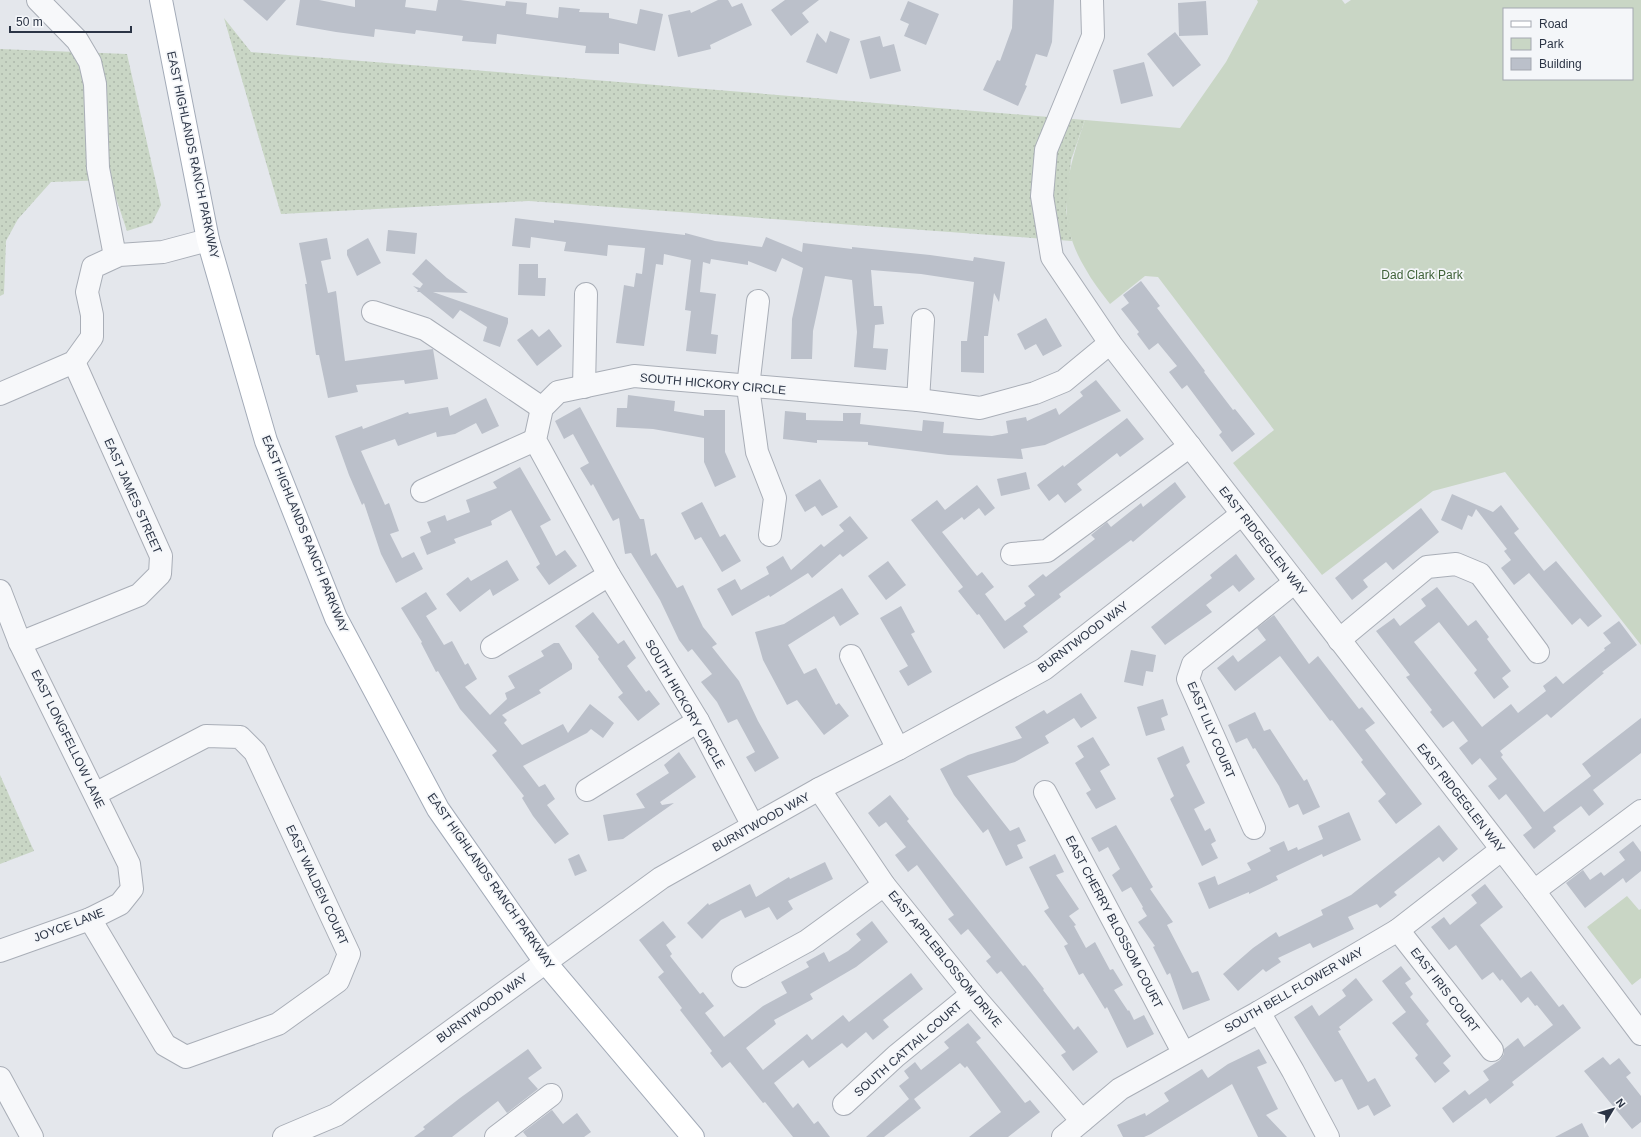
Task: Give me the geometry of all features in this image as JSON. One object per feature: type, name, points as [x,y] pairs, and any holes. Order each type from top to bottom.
[{"type":"main road","name":"EAST HIGHLANDS RANCH PARKWAY","points":[[161,0],[208,240],[266,441],[336,618],[438,809],[545,962],[693,1137]]},
{"type":"street","points":[[38,0],[77,40],[90,62],[95,84],[98,168],[115,256]]},
{"type":"street","name":"EAST RIDGEGLEN WAY","points":[[1092,0],[1093,36],[1046,150],[1042,196],[1052,257],[1110,343],[1534,891],[1641,1034]]},
{"type":"street","points":[[0,394],[74,362],[92,337],[92,315],[87,292],[93,267],[115,256],[162,252],[208,240]]},
{"type":"street","points":[[584,387],[586,294]]},
{"type":"street","points":[[758,301],[748,387],[757,452],[775,498],[770,536]]},
{"type":"street","points":[[373,312],[425,329],[542,408],[535,440],[422,491]]},
{"type":"street","points":[[918,400],[922,320]]},
{"type":"street","name":"SOUTH HICKORY CIRCLE","points":[[542,408],[558,392],[634,376],[748,387],[918,400],[980,408],[1035,393],[1064,381],[1110,343]]},
{"type":"street","name":"EAST JAMES STREET","points":[[20,643],[139,595],[160,574],[161,556],[74,362]]},
{"type":"street","name":"SOUTH HICKORY CIRCLE","points":[[535,440],[609,575],[698,721],[754,826]]},
{"type":"street","points":[[1012,554],[1047,551],[1190,446]]},
{"type":"street","name":"BURNTWOOD WAY","points":[[284,1137],[336,1115],[661,878],[819,789],[898,749],[1044,669],[1242,514]]},
{"type":"street","points":[[1339,640],[1427,567],[1456,564],[1480,574],[1538,652]]},
{"type":"street","points":[[492,648],[609,575]]},
{"type":"street","name":"EAST LILY COURT","points":[[1254,828],[1188,679],[1193,664],[1295,582]]},
{"type":"street","name":"EAST LONGFELLOW LANE","points":[[0,591],[20,643],[129,864],[132,888]]},
{"type":"street","points":[[851,656],[898,749]]},
{"type":"street","points":[[586,790],[698,721]]},
{"type":"street","name":"EAST WALDEN COURT","points":[[90,919],[165,1045],[186,1057],[278,1024],[338,981],[349,954],[255,752],[240,737],[206,736],[95,794]]},
{"type":"street","name":"EAST APPLEBLOSSOM DRIVE","points":[[819,789],[884,885],[972,994],[1082,1121]]},
{"type":"street","name":"EAST CHERRY BLOSSOM COURT","points":[[1045,792],[1184,1052]]},
{"type":"street","points":[[1534,891],[1641,811]]},
{"type":"street","name":"SOUTH BELL FLOWER WAY","points":[[1063,1137],[1120,1089],[1184,1052],[1259,1012],[1398,930],[1501,850]]},
{"type":"street","points":[[743,976],[806,941],[884,885]]},
{"type":"street","name":"JOYCE LANE","points":[[0,951],[90,919],[120,904],[132,888]]},
{"type":"street","name":"EAST IRIS COURT","points":[[1398,930],[1492,1050]]},
{"type":"street","name":"SOUTH CATTAIL COURT","points":[[844,1104],[896,1056],[972,994]]},
{"type":"street","points":[[1259,1012],[1293,1071],[1328,1137]]},
{"type":"street","points":[[0,1078],[32,1137]]},
{"type":"street","points":[[496,1137],[550,1095]]},
{"type":"green space","name":"Dad Clark Park","points":[[1257,0],[1342,0],[1345,4],[1351,0],[1641,0],[1641,645],[1505,472],[1433,491],[1322,575],[1233,463],[1274,430],[1158,277],[1145,276],[1110,304],[1097,286],[1075,249],[1069,231],[1067,212],[1069,176],[1085,120],[1180,128],[1226,62],[1258,2]]},
{"type":"green space","points":[[224,18],[251,52],[1085,120],[1071,160],[1066,211],[1072,241],[529,201],[281,214]]},
{"type":"green space","points":[[0,49],[127,54],[161,205],[152,223],[127,231],[110,180],[51,182],[18,219],[6,241],[4,294],[0,296]]},
{"type":"green space","points":[[0,775],[34,851],[0,864]]},
{"type":"green space","points":[[1627,896],[1639,910],[1641,909],[1641,978],[1632,985],[1587,927]]},
{"type":"building","points":[[243,0],[286,0],[267,21]]},
{"type":"building","points":[[300,0],[319,0],[355,7],[355,0],[406,0],[405,7],[436,11],[438,0],[460,0],[505,6],[506,1],[527,3],[526,14],[558,18],[559,7],[580,9],[579,12],[609,13],[609,18],[637,24],[640,9],[663,14],[655,51],[619,43],[619,54],[585,53],[586,46],[497,34],[496,44],[462,41],[463,36],[416,30],[415,34],[375,29],[374,37],[296,25]]},
{"type":"building","points":[[718,0],[728,0],[732,7],[742,3],[752,25],[710,45],[711,49],[678,57],[668,15],[690,10],[691,13]]},
{"type":"building","points":[[785,0],[819,0],[802,13],[809,22],[791,36],[771,10]]},
{"type":"building","points":[[1013,0],[1054,0],[1052,42],[1047,57],[1036,54],[1025,85],[1027,86],[1018,106],[983,90],[997,60],[1000,61],[1012,28]]},
{"type":"building","points":[[908,1],[939,14],[926,45],[904,36],[909,24],[900,20]]},
{"type":"building","points":[[1206,1],[1208,35],[1179,36],[1178,3]]},
{"type":"building","points":[[830,31],[850,39],[837,74],[806,62],[817,33],[826,43]]},
{"type":"building","points":[[1175,32],[1201,65],[1173,87],[1147,54]]},
{"type":"building","points":[[880,36],[883,47],[894,44],[901,71],[870,79],[860,41]]},
{"type":"building","points":[[1144,62],[1153,96],[1121,104],[1113,70]]},
{"type":"building","points":[[515,218],[554,223],[554,220],[685,235],[685,233],[715,241],[762,247],[766,237],[802,252],[803,243],[852,249],[852,247],[930,255],[973,261],[974,257],[1005,262],[999,302],[994,293],[988,336],[984,336],[984,373],[961,372],[961,341],[967,341],[974,282],[921,274],[871,270],[874,306],[882,306],[884,324],[875,325],[873,348],[888,349],[886,370],[854,367],[857,332],[852,280],[825,276],[813,331],[812,359],[791,359],[792,319],[803,268],[782,258],[776,272],[748,261],[748,265],[711,259],[710,264],[703,262],[700,292],[716,294],[711,334],[718,335],[716,354],[686,351],[691,311],[685,310],[691,260],[664,254],[663,265],[656,264],[644,346],[616,343],[624,285],[634,287],[636,273],[642,274],[645,248],[608,245],[607,256],[564,251],[566,242],[531,237],[530,248],[512,246]]},
{"type":"building","points":[[388,230],[417,233],[415,254],[386,251]]},
{"type":"building","points":[[327,238],[331,259],[321,261],[328,293],[336,291],[345,361],[433,349],[438,379],[405,384],[404,380],[356,385],[358,392],[328,398],[319,355],[316,355],[305,284],[307,284],[299,243]]},
{"type":"building","points":[[368,238],[381,263],[357,276],[347,255],[347,250]]},
{"type":"building","points":[[426,259],[447,278],[468,293],[433,292],[508,318],[508,323],[500,347],[483,341],[487,327],[460,310],[453,319],[420,292],[417,292],[418,290],[413,286],[420,288],[423,284],[412,274]]},
{"type":"building","points":[[519,264],[538,264],[538,278],[546,278],[545,296],[518,295]]},
{"type":"building","points":[[1141,281],[1160,306],[1157,308],[1205,371],[1204,372],[1233,410],[1235,409],[1255,434],[1232,452],[1219,435],[1222,432],[1187,385],[1182,389],[1169,372],[1177,366],[1158,343],[1149,350],[1137,334],[1139,332],[1121,309],[1129,303],[1123,295]]},
{"type":"building","points":[[1046,318],[1062,346],[1043,356],[1036,344],[1025,350],[1017,334]]},
{"type":"building","points":[[532,329],[539,337],[549,329],[562,346],[537,366],[517,340]]},
{"type":"building","points":[[1096,380],[1121,411],[1045,445],[1021,449],[1023,459],[948,455],[868,445],[868,442],[817,440],[817,443],[783,439],[785,411],[806,413],[806,420],[843,421],[843,413],[861,413],[860,424],[922,431],[923,420],[944,422],[943,433],[992,436],[1008,433],[1006,421],[1026,417],[1027,421],[1056,408],[1059,415],[1083,396],[1080,392]]},
{"type":"building","points":[[628,395],[675,401],[674,411],[704,416],[704,410],[725,410],[725,452],[736,477],[715,487],[704,462],[704,438],[653,429],[616,427],[617,408],[627,408]]},
{"type":"building","points":[[486,398],[499,426],[482,434],[476,423],[455,434],[437,437],[436,432],[398,446],[395,439],[361,451],[385,505],[389,503],[399,531],[390,534],[402,558],[414,552],[423,569],[396,583],[381,554],[364,503],[362,505],[335,436],[362,426],[363,429],[408,412],[409,414],[448,407],[450,416]]},
{"type":"building","points":[[580,407],[640,519],[644,519],[651,556],[656,553],[677,588],[683,585],[703,627],[717,644],[712,647],[739,681],[758,721],[779,758],[755,772],[746,757],[755,752],[737,719],[728,723],[717,702],[701,682],[712,674],[692,649],[688,652],[679,640],[660,600],[631,553],[625,554],[619,518],[613,521],[593,484],[591,486],[580,468],[589,463],[573,434],[564,439],[555,421]]},
{"type":"building","points":[[1127,418],[1144,439],[1120,457],[1117,453],[1077,484],[1082,490],[1065,503],[1058,494],[1049,501],[1037,485],[1063,465],[1064,467]]},
{"type":"building","points":[[520,467],[551,520],[540,526],[556,556],[565,550],[577,566],[549,585],[536,567],[540,564],[511,510],[491,521],[492,525],[454,539],[456,543],[427,555],[420,537],[431,532],[427,522],[445,515],[447,521],[470,512],[466,500],[497,488],[493,482]]},
{"type":"building","points":[[1026,472],[1030,489],[1001,496],[997,479]]},
{"type":"building","points":[[820,479],[838,507],[822,516],[815,506],[805,512],[795,495]]},
{"type":"building","points":[[1175,482],[1186,497],[1133,542],[1131,540],[1059,594],[1061,597],[1023,626],[1028,632],[1004,649],[979,614],[977,615],[958,591],[963,587],[911,520],[937,500],[945,510],[977,485],[995,508],[985,516],[979,508],[964,520],[962,517],[942,532],[977,576],[982,572],[994,587],[985,594],[1005,621],[1026,606],[1024,603],[1035,595],[1028,586],[1043,574],[1046,577],[1095,539],[1091,535],[1107,522],[1111,527],[1141,503],[1143,507]]},
{"type":"building","points":[[1452,494],[1493,512],[1501,505],[1519,529],[1514,533],[1544,571],[1556,561],[1602,616],[1588,627],[1580,618],[1572,625],[1529,573],[1514,585],[1501,568],[1511,560],[1504,551],[1507,549],[1476,509],[1472,517],[1468,515],[1462,530],[1441,520]]},
{"type":"building","points":[[702,502],[720,537],[725,534],[741,561],[722,572],[701,537],[695,540],[681,513]]},
{"type":"building","points":[[1421,508],[1439,532],[1393,570],[1386,562],[1363,580],[1368,587],[1352,600],[1335,578]]},
{"type":"building","points":[[850,516],[868,538],[843,557],[840,554],[812,578],[808,573],[770,597],[769,595],[732,616],[717,589],[735,579],[741,590],[769,574],[766,567],[783,556],[791,570],[821,544],[824,547],[844,531],[839,525]]},
{"type":"building","points":[[1236,554],[1255,579],[1239,592],[1233,585],[1206,605],[1212,612],[1165,645],[1151,627],[1212,578],[1210,575]]},
{"type":"building","points":[[507,560],[519,580],[493,596],[490,589],[460,612],[446,594],[468,577],[471,581]]},
{"type":"building","points":[[888,561],[906,585],[886,600],[868,576]]},
{"type":"building","points":[[1437,587],[1468,626],[1476,620],[1489,637],[1487,639],[1511,671],[1502,678],[1509,687],[1494,699],[1474,673],[1477,670],[1439,622],[1414,642],[1482,727],[1511,704],[1518,713],[1546,691],[1543,686],[1556,676],[1563,684],[1605,650],[1604,648],[1611,643],[1603,633],[1619,621],[1637,645],[1602,672],[1604,673],[1551,718],[1547,714],[1500,751],[1503,755],[1501,757],[1544,812],[1591,776],[1582,764],[1641,718],[1641,753],[1593,790],[1604,804],[1589,816],[1581,806],[1553,827],[1556,831],[1534,849],[1523,835],[1532,828],[1524,817],[1506,794],[1499,800],[1488,786],[1497,779],[1480,758],[1472,765],[1459,748],[1468,741],[1453,721],[1443,728],[1430,712],[1432,710],[1406,677],[1410,675],[1376,631],[1394,618],[1400,626],[1426,606],[1421,599]]},
{"type":"building","points":[[842,588],[859,614],[840,626],[834,616],[788,645],[804,674],[816,668],[836,705],[839,703],[849,716],[824,735],[797,700],[787,705],[763,660],[755,632],[784,624]]},
{"type":"building","points":[[426,592],[437,609],[426,616],[444,645],[452,641],[465,665],[468,663],[477,679],[465,687],[490,715],[507,699],[505,693],[515,688],[508,676],[544,656],[541,651],[554,643],[559,643],[572,664],[572,669],[539,690],[541,693],[502,715],[507,720],[504,723],[522,745],[563,724],[568,733],[590,704],[614,723],[603,738],[591,729],[587,733],[523,766],[539,787],[545,784],[555,799],[547,805],[569,834],[555,844],[533,816],[522,798],[524,796],[492,755],[497,751],[460,709],[438,671],[436,672],[421,643],[422,642],[401,608]]},
{"type":"building","points":[[901,606],[915,632],[911,634],[932,672],[908,686],[899,671],[908,666],[880,618]]},
{"type":"building","points":[[593,612],[618,644],[624,640],[636,658],[627,666],[646,692],[649,690],[660,704],[638,721],[618,697],[623,693],[598,659],[599,657],[575,626]]},
{"type":"building","points":[[1274,615],[1309,664],[1318,656],[1359,709],[1362,707],[1375,723],[1365,730],[1422,804],[1396,824],[1378,801],[1386,794],[1361,762],[1363,760],[1332,720],[1330,721],[1280,656],[1235,691],[1217,668],[1233,655],[1238,662],[1266,640],[1257,628]]},
{"type":"building","points":[[1131,650],[1156,655],[1153,672],[1146,671],[1143,686],[1124,682]]},
{"type":"building","points":[[1081,693],[1097,718],[1081,728],[1074,718],[1045,736],[1049,743],[1015,762],[967,776],[1010,831],[1019,827],[1026,841],[1017,845],[1023,858],[1006,866],[988,829],[983,833],[954,795],[940,769],[968,755],[1022,738],[1015,727],[1044,710],[1047,714]]},
{"type":"building","points":[[1163,699],[1168,715],[1161,718],[1165,730],[1146,736],[1137,707]]},
{"type":"building","points":[[1255,712],[1264,731],[1270,729],[1304,781],[1307,779],[1320,807],[1303,815],[1298,804],[1289,808],[1279,786],[1247,738],[1236,743],[1228,725]]},
{"type":"building","points":[[1093,737],[1110,765],[1100,771],[1116,799],[1096,809],[1086,793],[1091,790],[1075,763],[1084,757],[1077,746]]},
{"type":"building","points":[[1183,746],[1190,762],[1186,765],[1205,803],[1194,809],[1205,831],[1210,828],[1216,841],[1211,844],[1218,858],[1202,866],[1170,799],[1174,796],[1157,758]]},
{"type":"building","points":[[679,752],[696,777],[660,802],[662,805],[674,803],[623,839],[608,841],[603,815],[645,808],[636,794],[669,773],[664,765]]},
{"type":"building","points":[[890,795],[909,819],[907,821],[1023,966],[1025,965],[1074,1030],[1078,1026],[1098,1052],[1073,1071],[1061,1055],[1066,1052],[1001,971],[997,974],[986,961],[991,957],[968,929],[961,935],[948,919],[954,915],[917,865],[908,872],[895,855],[906,847],[886,822],[879,827],[868,813]]},
{"type":"building","points":[[1349,812],[1361,840],[1323,857],[1322,854],[1276,876],[1278,880],[1249,894],[1249,892],[1209,909],[1198,883],[1215,876],[1218,885],[1251,870],[1247,863],[1271,851],[1269,848],[1284,841],[1288,851],[1297,847],[1298,850],[1323,839],[1318,826]]},
{"type":"building","points":[[1116,825],[1153,887],[1150,889],[1173,922],[1167,925],[1192,973],[1198,971],[1210,1000],[1183,1010],[1170,973],[1167,975],[1153,947],[1155,946],[1138,922],[1147,916],[1142,908],[1143,907],[1131,887],[1122,892],[1112,875],[1120,869],[1108,847],[1099,852],[1091,838]]},
{"type":"building","points":[[1439,825],[1458,849],[1443,862],[1439,857],[1394,892],[1397,895],[1380,908],[1377,904],[1348,917],[1354,929],[1313,948],[1310,943],[1278,958],[1281,962],[1266,972],[1263,969],[1238,991],[1223,974],[1253,948],[1276,932],[1279,937],[1323,915],[1321,910],[1351,895]]},
{"type":"building","points":[[1633,841],[1641,852],[1641,871],[1626,883],[1623,878],[1585,908],[1566,883],[1583,870],[1590,880],[1601,872],[1604,876],[1625,860],[1619,852]]},
{"type":"building","points":[[579,854],[587,871],[575,876],[568,859]]},
{"type":"building","points":[[1055,854],[1064,872],[1056,875],[1079,909],[1069,916],[1076,925],[1074,926],[1086,948],[1095,942],[1110,970],[1113,969],[1123,985],[1114,990],[1128,1011],[1129,1010],[1134,1020],[1144,1015],[1154,1034],[1127,1048],[1107,1007],[1105,1009],[1083,973],[1079,975],[1064,946],[1068,944],[1044,911],[1049,908],[1029,867]]},
{"type":"building","points":[[825,862],[833,879],[788,901],[793,909],[777,920],[769,907],[745,918],[741,910],[721,920],[702,939],[687,923],[708,903],[709,905],[750,884],[756,897],[789,877],[790,879]]},
{"type":"building","points":[[1485,884],[1503,907],[1480,925],[1521,978],[1531,971],[1559,1007],[1563,1004],[1581,1028],[1512,1082],[1514,1085],[1490,1104],[1486,1098],[1453,1123],[1442,1108],[1465,1090],[1469,1095],[1489,1080],[1483,1071],[1500,1060],[1504,1054],[1504,1049],[1518,1038],[1524,1047],[1553,1025],[1537,1005],[1535,1006],[1528,997],[1521,1003],[1502,979],[1500,981],[1493,972],[1482,980],[1456,945],[1449,950],[1431,927],[1444,917],[1450,925],[1477,903],[1471,895]]},
{"type":"building","points":[[663,921],[676,937],[666,945],[672,954],[670,956],[700,994],[703,992],[714,1006],[705,1013],[724,1037],[763,1006],[787,993],[781,982],[809,967],[806,962],[824,952],[829,962],[848,951],[861,940],[856,934],[872,921],[888,942],[856,967],[810,994],[813,999],[774,1020],[776,1024],[746,1048],[763,1070],[807,1034],[812,1040],[843,1015],[849,1022],[911,973],[923,989],[883,1020],[889,1027],[873,1040],[866,1032],[847,1048],[842,1043],[809,1068],[803,1060],[774,1083],[793,1108],[798,1103],[814,1124],[818,1121],[830,1137],[793,1137],[730,1062],[722,1068],[710,1053],[712,1051],[680,1010],[682,1008],[658,977],[664,972],[639,940]]},
{"type":"building","points":[[1401,966],[1411,979],[1405,983],[1413,994],[1410,997],[1429,1021],[1426,1024],[1451,1056],[1443,1063],[1450,1071],[1435,1083],[1415,1058],[1418,1055],[1392,1023],[1406,1012],[1382,981]]},
{"type":"building","points":[[1356,978],[1373,1000],[1339,1027],[1341,1030],[1338,1031],[1368,1082],[1375,1078],[1391,1106],[1374,1116],[1368,1105],[1358,1110],[1342,1079],[1335,1082],[1294,1017],[1312,1005],[1319,1016],[1346,996],[1342,990]]},
{"type":"building","points":[[968,1023],[981,1038],[976,1042],[1025,1103],[1030,1100],[1040,1112],[1008,1137],[969,1137],[1001,1112],[967,1066],[965,1068],[960,1063],[914,1099],[921,1108],[884,1137],[866,1137],[909,1099],[899,1086],[909,1078],[904,1071],[915,1062],[921,1070],[949,1048],[944,1042]]},
{"type":"building","points":[[528,1049],[542,1068],[528,1078],[538,1089],[507,1113],[498,1101],[452,1137],[414,1137],[425,1129],[423,1127],[460,1098]]},
{"type":"building","points":[[1259,1049],[1267,1063],[1257,1067],[1278,1109],[1266,1115],[1287,1137],[1258,1137],[1232,1084],[1151,1134],[1144,1137],[1123,1137],[1117,1125],[1145,1113],[1146,1116],[1169,1101],[1164,1093],[1202,1069],[1208,1078],[1228,1064]]},
{"type":"building","points":[[1603,1057],[1610,1065],[1619,1058],[1631,1073],[1626,1077],[1641,1096],[1641,1122],[1632,1129],[1584,1071]]},
{"type":"building","points":[[552,1110],[563,1124],[577,1113],[591,1132],[584,1137],[527,1137],[523,1132]]},
{"type":"building","points":[[1582,1123],[1589,1137],[1555,1137]]}]
